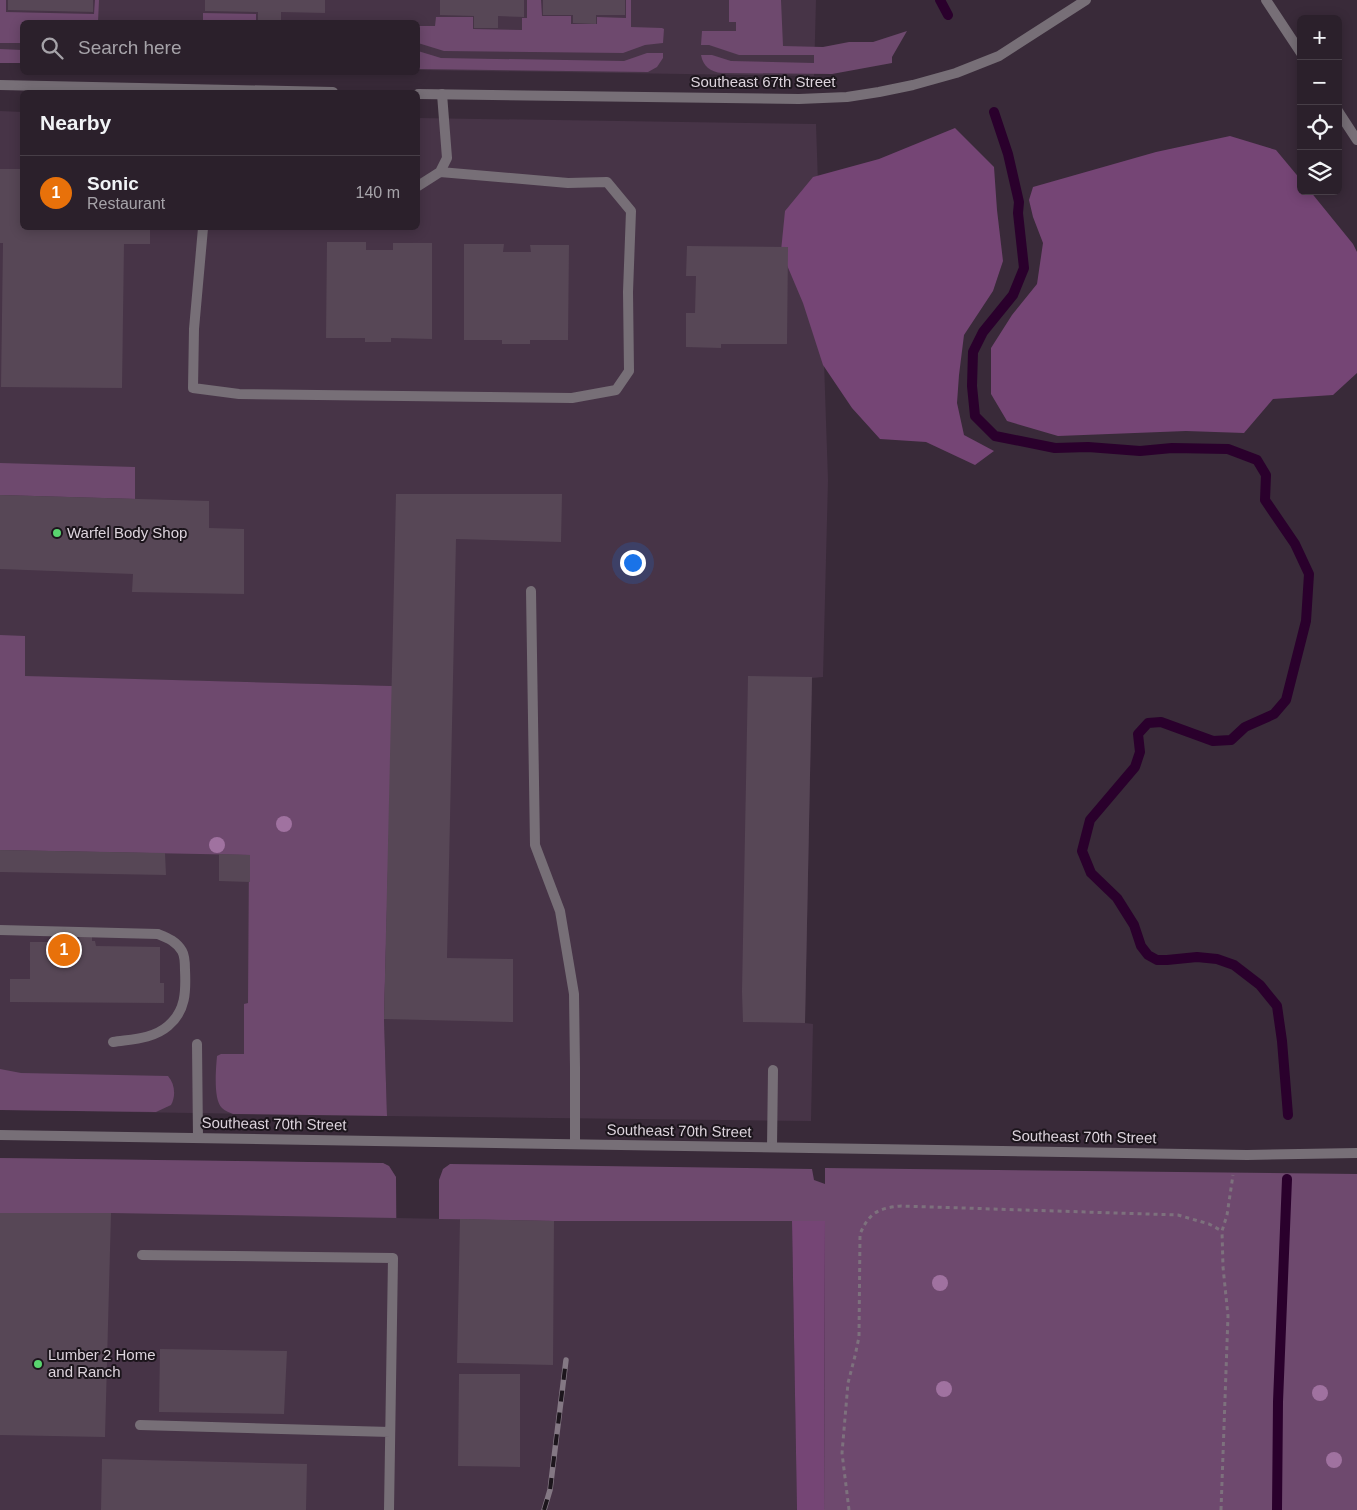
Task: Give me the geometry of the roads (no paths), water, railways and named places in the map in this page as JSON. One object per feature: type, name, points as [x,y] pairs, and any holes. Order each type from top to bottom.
[{"type":"street","name":"Southeast 67th Street","points":[[420,94],[799,99],[846,97],[913,85],[956,73],[999,56],[1086,0]]},
{"type":"street","points":[[1266,0],[1297,47]]},
{"type":"street","points":[[0,85],[158,90]]},
{"type":"street","points":[[420,185],[440,172],[447,158],[442,94]]},
{"type":"street","points":[[1342,117],[1357,140]]},
{"type":"street","points":[[203,230],[194,328],[193,388],[239,394],[572,398],[616,390],[629,371],[628,292],[631,211],[607,182],[568,183],[440,172]]},
{"type":"street","points":[[531,591],[535,844],[560,911],[574,994],[576,1067],[575,1144]]},
{"type":"street","points":[[0,930],[158,934],[171,939],[179,946],[184,953],[186,981],[186,996],[180,1012],[168,1026],[156,1034],[113,1042]]},
{"type":"street","points":[[197,1044],[198,1138]]},
{"type":"street","points":[[772,1147],[773,1070]]},
{"type":"street","name":"Southeast 70th Street","points":[[0,1135],[1232,1154],[1357,1153]]},
{"type":"street","points":[[142,1255],[393,1258],[389,1510]]},
{"type":"street","points":[[140,1425],[390,1432]]},
{"type":"waterway","points":[[940,0],[948,15]]},
{"type":"waterway","points":[[994,112],[1008,154],[1019,202],[1018,213],[1024,268],[1013,295],[983,332],[973,352],[972,386],[975,416],[995,436],[1055,448],[1088,447],[1140,451],[1172,448],[1228,449],[1257,460],[1266,475],[1265,500],[1295,544],[1309,574],[1306,621],[1286,700],[1274,714],[1245,727],[1231,740],[1213,741],[1161,722],[1148,723],[1138,734],[1140,752],[1135,767],[1090,820],[1082,851],[1091,873],[1117,898],[1134,925],[1141,946],[1148,955],[1157,960],[1197,957],[1217,959],[1234,965],[1260,985],[1277,1006],[1288,1115]]},
{"type":"waterway","points":[[1277,1510],[1278,1402],[1287,1179]]},
{"type":"railway","points":[[544,1510],[550,1490],[566,1360]]},
{"type":"place","name":"Warfel Body Shop","points":[[57,533]]},
{"type":"place","name":"Sonic","points":[[64,950]]},
{"type":"place","name":"Lumber 2 Home and Ranch","points":[[38,1364]]}]
